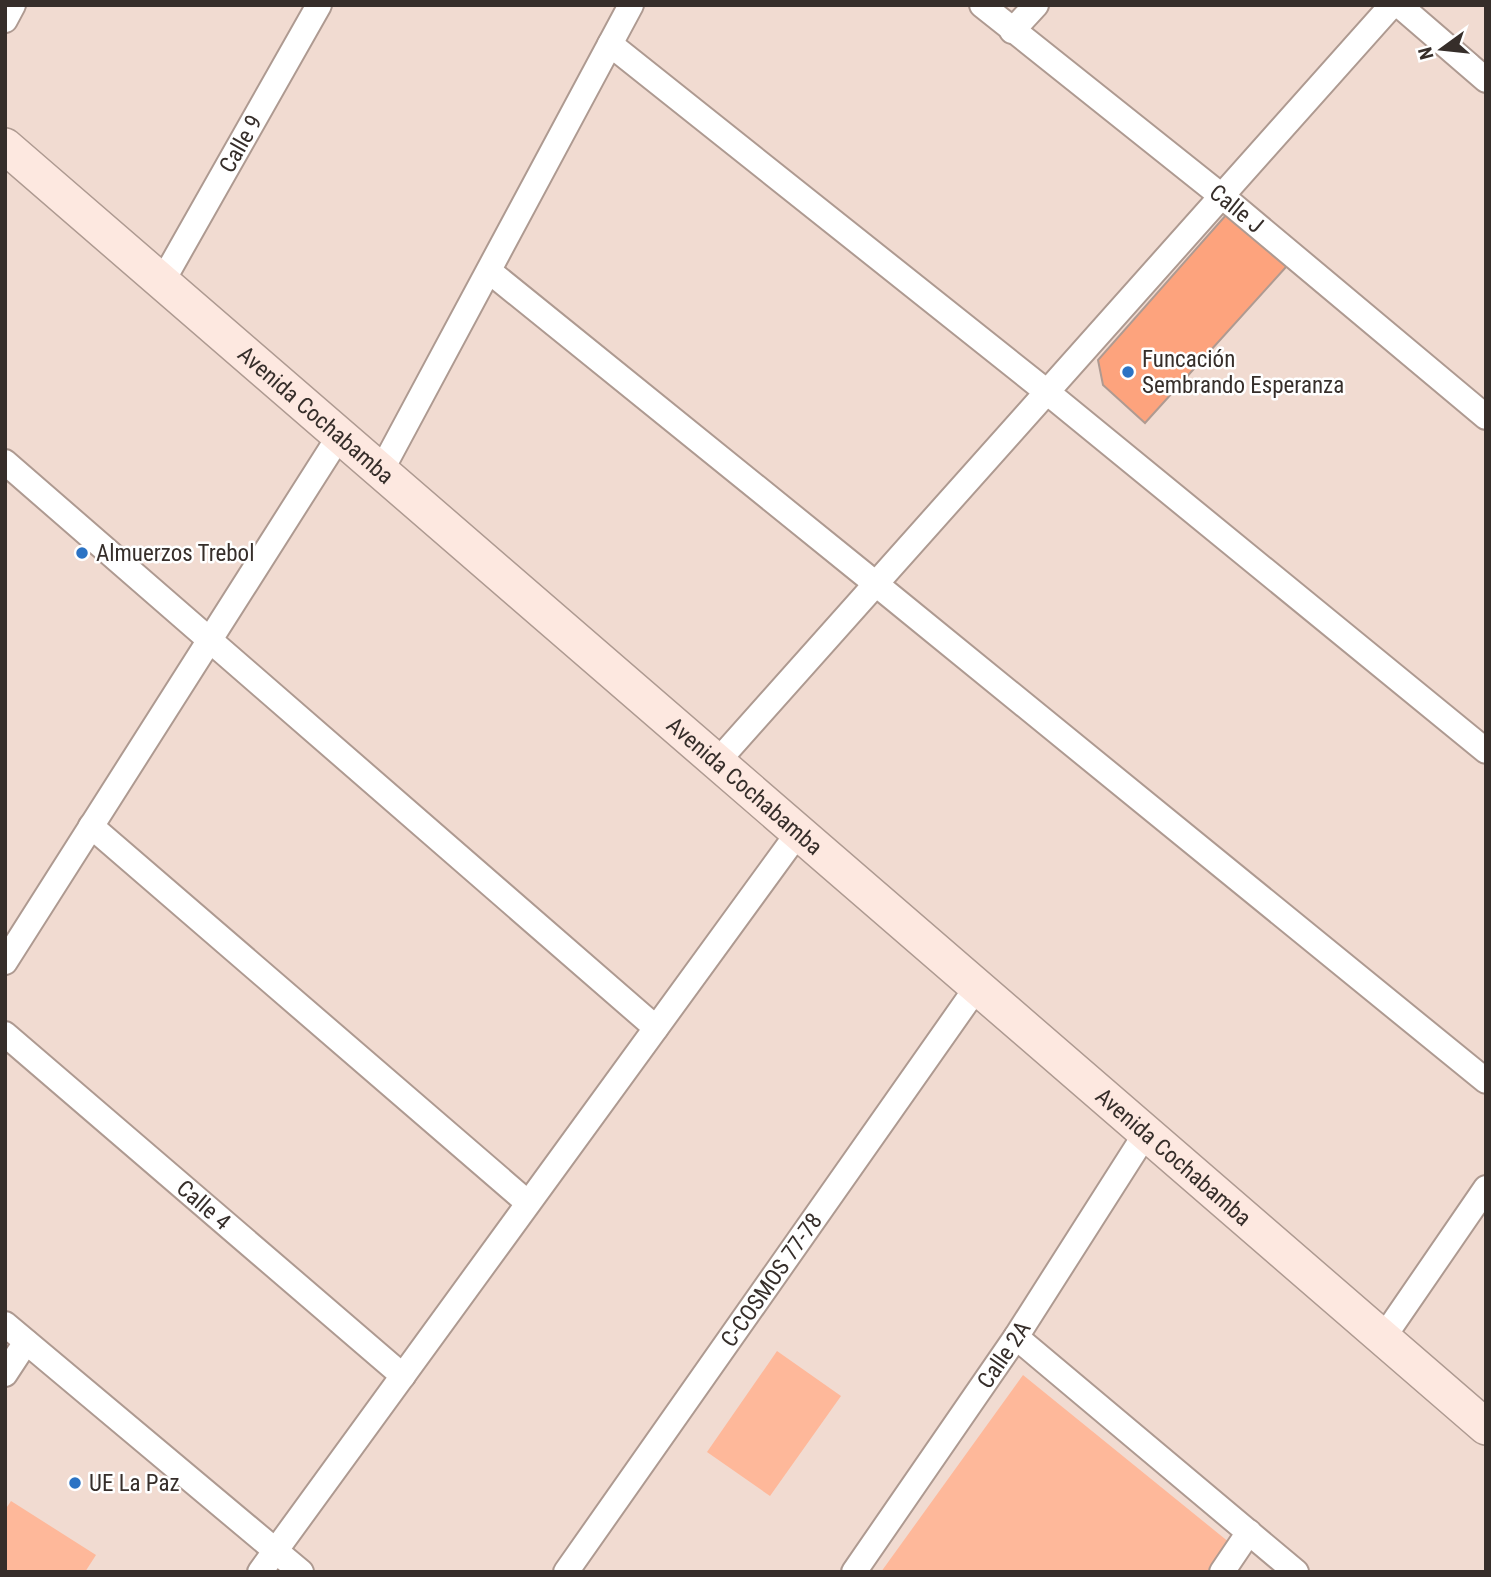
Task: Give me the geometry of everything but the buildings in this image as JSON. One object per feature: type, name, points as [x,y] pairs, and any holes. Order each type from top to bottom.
[{"type":"main road","name":"Avenida Cochabamba","points":[[5,146],[1486,1427]]},
{"type":"street","points":[[5,20],[13,5]]},
{"type":"street","name":"Calle 9","points":[[162,282],[318,5]]},
{"type":"street","points":[[381,471],[631,5]]},
{"type":"street","name":"Calle J","points":[[982,5],[1222,196],[1486,417]]},
{"type":"street","points":[[1012,31],[1036,5]]},
{"type":"street","points":[[718,762],[1392,5]]},
{"type":"street","points":[[1399,5],[1486,80]]},
{"type":"street","points":[[610,44],[1048,392],[1486,751]]},
{"type":"street","points":[[489,271],[1486,1081]]},
{"type":"street","points":[[5,962],[340,435]]},
{"type":"street","points":[[8,471],[210,640],[656,1028]]},
{"type":"street","points":[[91,826],[528,1203]]},
{"type":"street","points":[[260,1572],[798,833]]},
{"type":"street","name":"C-COSMOS 77-78","points":[[566,1572],[977,987]]},
{"type":"street","name":"Calle 4","points":[[5,1034],[403,1376]]},
{"type":"street","name":"Calle 2A","points":[[853,1572],[1016,1337],[1146,1133]]},
{"type":"street","points":[[1383,1338],[1486,1188]]},
{"type":"street","points":[[5,1324],[301,1572]]},
{"type":"street","points":[[1016,1337],[1296,1572]]},
{"type":"street","points":[[5,1374],[26,1342]]},
{"type":"street","points":[[1222,1572],[1249,1532]]},
{"type":"shaded area","points":[[777,1351],[841,1396],[770,1496],[707,1452]]},
{"type":"shaded area","points":[[1023,1375],[1230,1543],[1209,1572],[881,1572]]},
{"type":"shaded area","points":[[11,1501],[96,1555],[85,1572],[5,1572],[5,1510]]},
{"type":"place","name":"Funcación Sembrando Esperanza","points":[[1128,372]]},
{"type":"place","name":"Almuerzos Trebol","points":[[82,553]]},
{"type":"place","name":"UE La Paz","points":[[75,1483]]}]
